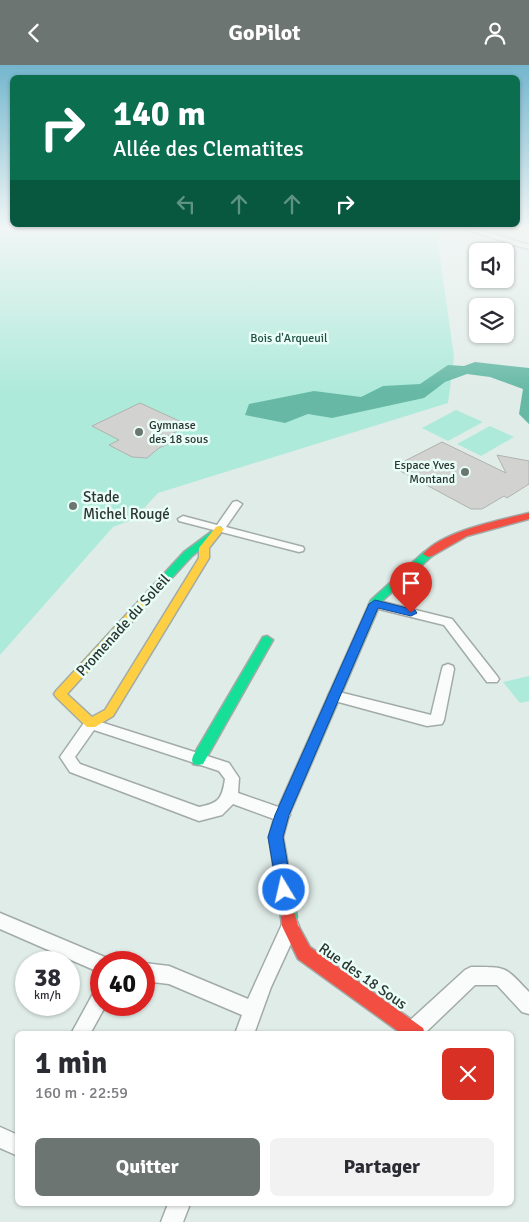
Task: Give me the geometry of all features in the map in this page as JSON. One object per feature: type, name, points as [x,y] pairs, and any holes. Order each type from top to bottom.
[{"type":"street","name":"Promenade du Soleil","points":[[218,529],[188,554],[60,694],[91,724],[224,767],[232,778],[230,797],[217,810],[199,814],[74,768],[67,757],[91,724],[109,713],[204,558],[204,548],[237,504]]},
{"type":"street","name":"Rue des 18 Sous","points":[[415,1031],[304,953],[290,926],[276,837],[282,815],[375,604],[403,573],[435,548],[472,530],[529,516]]},
{"type":"street","points":[[183,519],[300,549]]},
{"type":"street","points":[[375,604],[448,622],[492,679]]},
{"type":"street","points":[[198,760],[266,640]]},
{"type":"street","points":[[334,696],[427,721],[437,720],[448,669]]},
{"type":"street","points":[[230,797],[282,815]]},
{"type":"street","points":[[0,921],[90,959]]},
{"type":"street","points":[[245,1031],[290,926]]},
{"type":"street","points":[[155,973],[169,975],[252,1011]]},
{"type":"street","points":[[417,1031],[471,976],[501,976],[529,1005]]},
{"type":"street","points":[[82,1031],[90,1016]]},
{"type":"street","points":[[0,1137],[15,1144]]},
{"type":"street","points":[[172,1222],[178,1206]]},
{"type":"green space","name":"Bois d'Arqueuil","points":[[0,283],[444,283],[454,357],[448,403],[158,493],[134,519],[113,527],[0,655]]},
{"type":"green space","points":[[456,410],[483,422],[448,441],[422,428]]},
{"type":"green space","points":[[490,426],[514,437],[481,456],[457,444]]},
{"type":"green space","points":[[529,676],[529,701],[520,703],[503,682]]},
{"type":"shaded area","points":[[475,362],[529,368],[529,424],[519,414],[523,389],[490,377],[467,374],[445,382],[424,398],[332,418],[308,414],[285,423],[245,415],[249,404],[314,391],[361,397],[383,386],[420,384],[448,365],[464,366]]},
{"type":"building","name":"Gymnase des 18 sous","points":[[140,403],[188,425],[166,437],[175,441],[159,448],[147,458],[132,457],[109,445],[119,440],[92,426]]},
{"type":"building","name":"Espace Yves Montand","points":[[442,442],[506,473],[497,455],[529,461],[529,484],[507,498],[504,496],[482,509],[471,509],[393,467]]},
{"type":"traffic: fast","points":[[153,592],[188,554],[219,529]]},
{"type":"traffic: fast","points":[[289,917],[276,837],[282,815],[376,600],[428,554]]},
{"type":"traffic: fast","points":[[198,760],[267,640]]},
{"type":"traffic: slow","points":[[153,592],[60,694],[91,724],[109,713],[204,558],[204,548],[219,529]]},
{"type":"traffic: jam","points":[[428,554],[464,534],[529,516]]},
{"type":"traffic: jam","points":[[289,917],[290,926],[304,953],[413,1031]]},
{"type":"place","name":"Gymnase des 18 sous","points":[[139,432]]},
{"type":"place","name":"Espace Yves Montand","points":[[465,472]]},
{"type":"place","name":"Stade Michel Rougé","points":[[73,506]]},
{"type":"route","points":[[284,890],[276,837],[282,815],[375,604],[411,613]]}]
